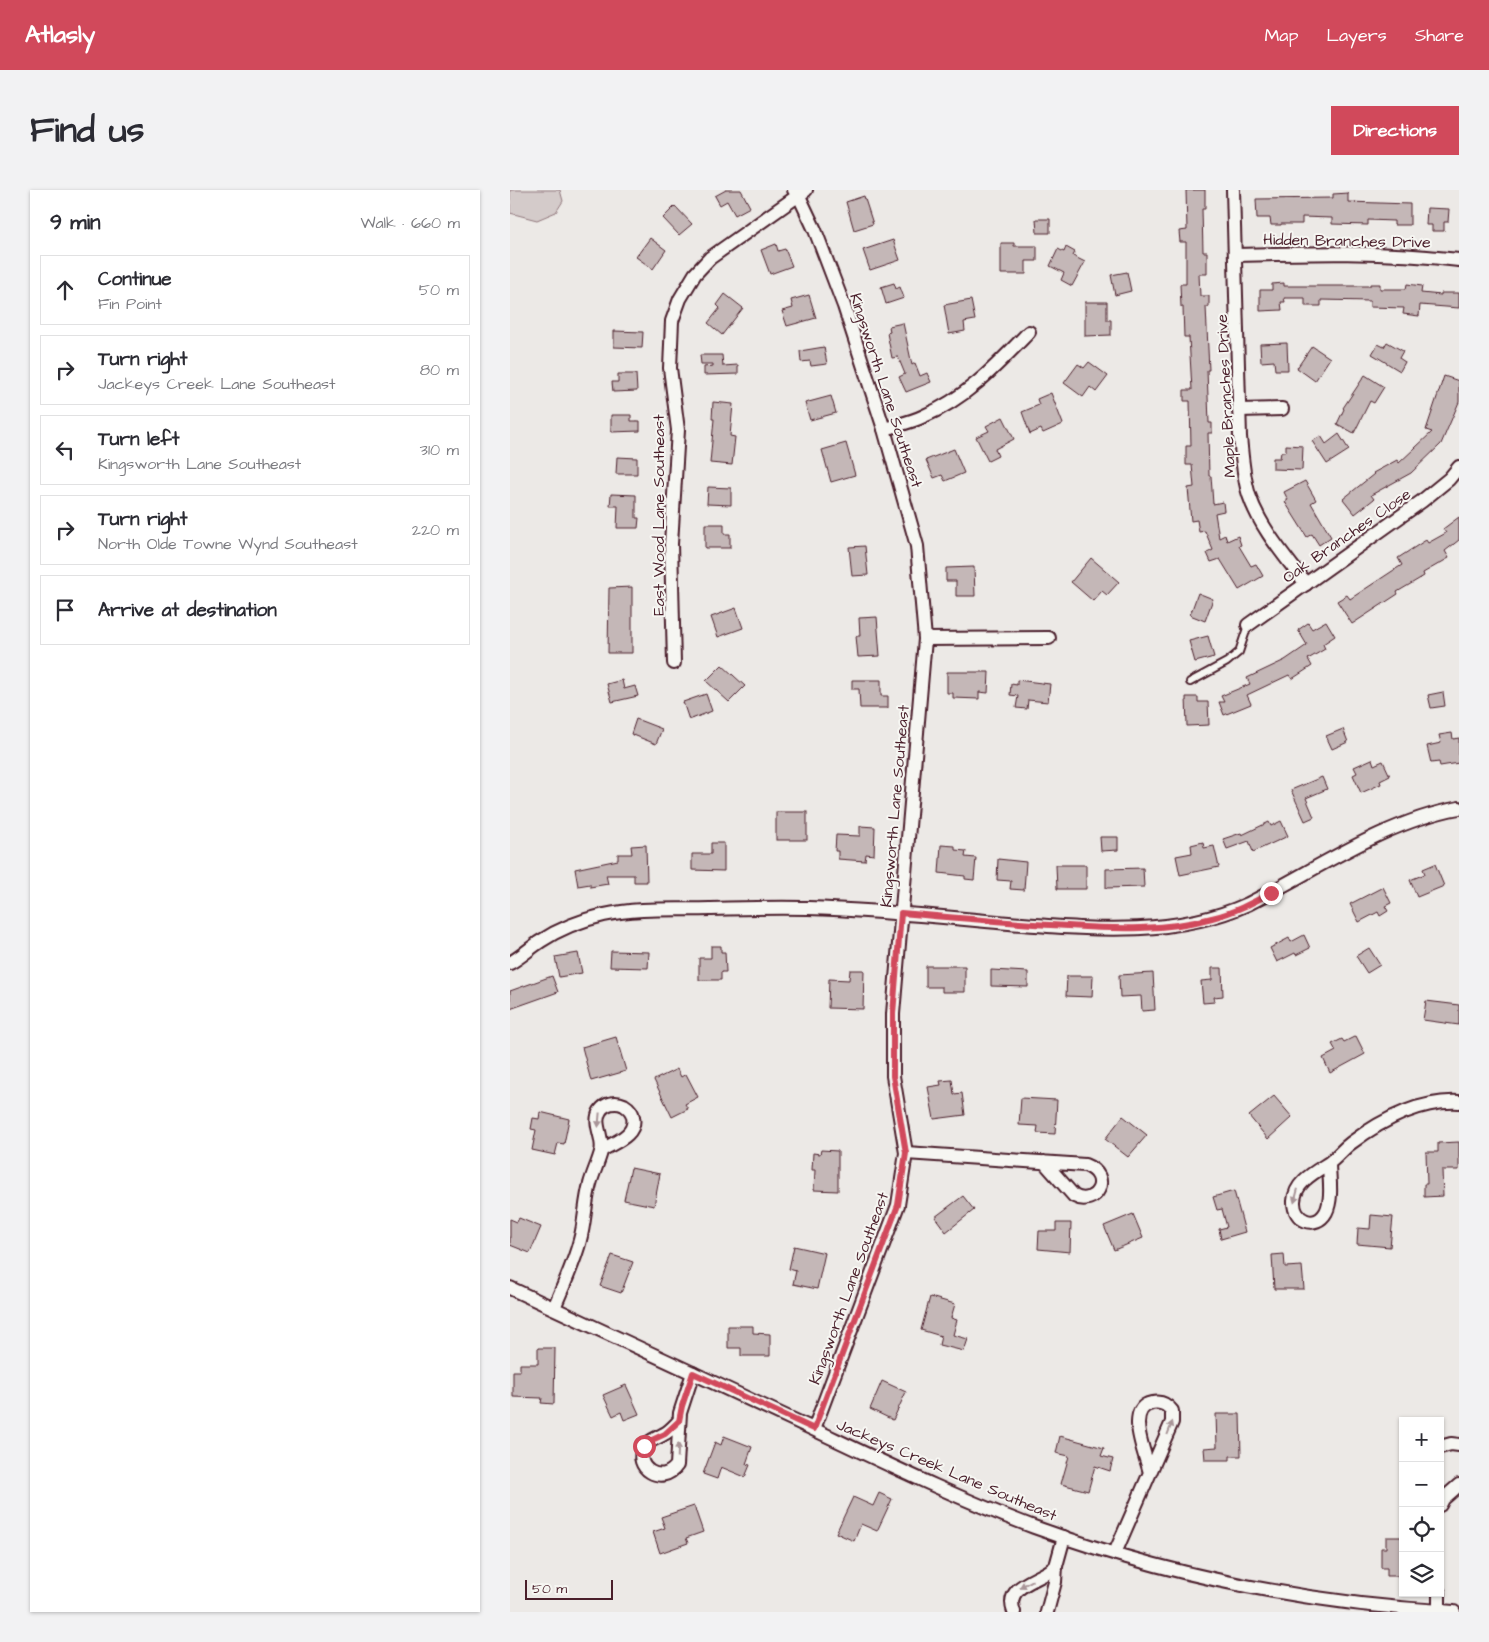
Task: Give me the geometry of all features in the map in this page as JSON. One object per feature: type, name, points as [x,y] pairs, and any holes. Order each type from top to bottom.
[{"type":"street","name":"Maple Branches Drive","points":[[1233,190],[1242,457],[1248,494],[1264,526],[1306,584]]},
{"type":"street","name":"Kingsworth Lane Southeast","points":[[800,192],[844,306],[884,430],[917,546],[925,639],[893,1014],[893,1076],[906,1153],[898,1205],[814,1429]]},
{"type":"street","name":"East Wood Lane Southeast","points":[[674,663],[671,544],[678,430],[670,368],[672,322],[680,299],[695,274],[710,258],[800,192]]},
{"type":"street","name":"Hidden Branches Drive","points":[[1235,255],[1340,253],[1459,260]]},
{"type":"street","points":[[884,430],[925,416],[956,399],[988,374],[1029,332]]},
{"type":"street","points":[[1240,410],[1282,409]]},
{"type":"street","name":"Oak Branches Close","points":[[1248,625],[1436,491],[1459,467]]},
{"type":"street","points":[[925,639],[1048,638]]},
{"type":"street","points":[[510,963],[542,940],[570,926],[602,915],[621,912],[784,907],[901,913],[1038,925],[1101,928],[1150,927],[1192,923],[1218,917],[1248,904],[1393,828],[1425,816],[1459,808]]},
{"type":"street","points":[[1329,1163],[1350,1144],[1397,1115],[1437,1102],[1459,1102]]},
{"type":"street","points":[[554,1308],[581,1240],[587,1195],[602,1150]]},
{"type":"street","points":[[906,1153],[1044,1162]]},
{"type":"street","name":"Jackeys Creek Lane Southeast","points":[[510,1288],[951,1493],[1064,1537],[1165,1567],[1337,1606],[1454,1612]]},
{"type":"street","points":[[679,1421],[693,1373]]},
{"type":"street","points":[[1115,1553],[1161,1449],[1173,1418],[1172,1411],[1162,1403],[1148,1404],[1141,1409],[1138,1415],[1138,1426],[1150,1473]]},
{"type":"street","points":[[1444,1447],[1451,1444],[1459,1445]]},
{"type":"street","points":[[1444,1498],[1459,1485]]},
{"type":"street","points":[[1047,1612],[1064,1537]]},
{"type":"street","points":[[1014,1612],[1012,1599],[1016,1590],[1045,1575],[1056,1566]]},
{"type":"street","points":[[1439,1597],[1439,1611]]},
{"type":"lane","points":[[1190,682],[1227,662],[1239,652],[1248,625]]},
{"type":"shaded area","points":[[510,190],[560,190],[563,201],[556,212],[537,220],[510,213]]},
{"type":"building","points":[[726,190],[741,190],[750,207],[735,215],[727,201],[720,205],[715,196]]},
{"type":"building","points":[[1186,190],[1205,190],[1205,209],[1202,209],[1203,252],[1207,252],[1207,274],[1199,274],[1200,296],[1209,296],[1209,307],[1206,307],[1209,370],[1207,370],[1209,423],[1212,423],[1212,433],[1208,433],[1209,476],[1211,476],[1213,504],[1223,502],[1224,511],[1215,513],[1219,538],[1225,535],[1227,541],[1238,536],[1241,545],[1239,546],[1251,566],[1256,564],[1263,576],[1239,590],[1220,559],[1211,562],[1207,553],[1213,550],[1205,531],[1199,532],[1197,520],[1191,521],[1188,488],[1194,487],[1192,465],[1186,465],[1186,446],[1191,446],[1190,401],[1184,401],[1184,390],[1192,390],[1189,337],[1184,337],[1180,284],[1186,284],[1186,242],[1180,242],[1179,231],[1187,230]]},
{"type":"building","points":[[1348,193],[1348,202],[1410,204],[1410,225],[1394,225],[1394,221],[1368,220],[1368,225],[1332,224],[1332,218],[1302,217],[1302,224],[1271,225],[1270,218],[1257,218],[1256,199],[1333,198],[1333,194]]},
{"type":"building","points":[[864,196],[873,224],[854,230],[846,202]]},
{"type":"building","points":[[675,206],[692,224],[679,235],[663,218]]},
{"type":"building","points":[[1427,208],[1449,209],[1448,222],[1444,222],[1444,231],[1432,231],[1432,225],[1426,225]]},
{"type":"building","points":[[1036,219],[1050,219],[1050,233],[1037,233]]},
{"type":"building","points":[[650,238],[666,250],[653,269],[636,257]]},
{"type":"building","points":[[893,240],[900,260],[870,270],[863,250]]},
{"type":"building","points":[[1001,243],[1014,243],[1014,246],[1037,246],[1037,261],[1026,261],[1026,274],[1001,274]]},
{"type":"building","points":[[776,244],[778,251],[785,249],[792,266],[770,274],[761,250]]},
{"type":"building","points":[[1066,247],[1075,252],[1073,256],[1085,262],[1072,286],[1061,280],[1064,273],[1050,266],[1058,249],[1064,252]]},
{"type":"building","points":[[1127,272],[1131,291],[1115,295],[1111,275]]},
{"type":"building","points":[[894,283],[896,289],[900,287],[904,298],[886,304],[881,287]]},
{"type":"building","points":[[1284,283],[1284,286],[1370,286],[1370,284],[1380,284],[1380,289],[1406,289],[1407,284],[1422,286],[1421,293],[1441,295],[1441,293],[1459,293],[1459,308],[1420,305],[1419,316],[1403,314],[1404,308],[1370,307],[1370,301],[1321,300],[1321,306],[1305,306],[1305,298],[1284,298],[1285,302],[1281,302],[1282,310],[1260,311],[1260,290],[1272,290],[1272,284]]},
{"type":"building","points":[[725,294],[743,308],[722,335],[708,323],[720,308],[717,305]]},
{"type":"building","points":[[809,295],[816,318],[787,326],[782,311],[793,308],[791,300]]},
{"type":"building","points":[[971,300],[975,320],[964,322],[965,331],[949,334],[944,305]]},
{"type":"building","points":[[1085,302],[1107,302],[1107,320],[1111,320],[1111,335],[1085,336]]},
{"type":"building","points":[[903,323],[912,365],[915,363],[920,376],[927,373],[931,382],[906,392],[899,377],[905,374],[898,357],[892,358],[887,333],[890,332],[889,326]]},
{"type":"building","points":[[614,331],[643,332],[642,348],[614,347]]},
{"type":"building","points":[[1387,342],[1403,351],[1399,358],[1405,362],[1400,371],[1372,354],[1378,344],[1384,347]]},
{"type":"building","points":[[1287,343],[1288,370],[1275,370],[1274,361],[1261,362],[1260,344]]},
{"type":"building","points":[[1312,346],[1330,358],[1315,381],[1297,368]]},
{"type":"building","points":[[824,347],[827,364],[811,366],[810,361],[801,362],[800,351]]},
{"type":"building","points":[[700,355],[722,355],[723,366],[738,365],[738,374],[704,375],[704,367],[713,366],[713,364],[701,364]]},
{"type":"building","points":[[1089,362],[1108,376],[1096,392],[1090,387],[1083,397],[1064,383],[1078,364],[1084,368]]},
{"type":"building","points":[[618,374],[636,374],[637,391],[613,392],[612,382],[618,382]]},
{"type":"building","points":[[1365,375],[1384,387],[1374,403],[1370,401],[1354,433],[1337,424],[1343,408]]},
{"type":"building","points":[[1444,376],[1459,381],[1459,402],[1441,444],[1411,473],[1371,495],[1374,499],[1355,514],[1343,499],[1373,473],[1397,460],[1399,463],[1432,432],[1426,430]]},
{"type":"building","points":[[1051,393],[1063,424],[1043,433],[1041,429],[1030,434],[1022,412],[1039,405],[1037,399]]},
{"type":"building","points":[[831,396],[836,413],[810,420],[805,403]]},
{"type":"building","points":[[713,402],[733,404],[730,436],[735,437],[732,465],[710,463],[714,419],[712,419]]},
{"type":"building","points":[[611,415],[631,415],[631,421],[640,421],[640,431],[611,432]]},
{"type":"building","points":[[1003,417],[1014,439],[995,449],[998,456],[988,461],[976,437],[989,431],[986,426]]},
{"type":"building","points":[[1339,434],[1349,450],[1327,464],[1312,441],[1321,436],[1326,444]]},
{"type":"building","points":[[846,443],[855,475],[831,482],[822,450]]},
{"type":"building","points":[[1286,445],[1303,446],[1302,470],[1273,469],[1273,458],[1280,458],[1281,452],[1286,452]]},
{"type":"building","points":[[954,449],[964,473],[945,481],[942,475],[934,478],[926,460]]},
{"type":"building","points":[[617,457],[637,458],[637,474],[616,474]]},
{"type":"building","points":[[1305,481],[1316,500],[1311,503],[1331,537],[1319,545],[1312,534],[1307,537],[1285,502],[1288,500],[1284,492]]},
{"type":"building","points":[[708,487],[731,488],[731,505],[707,504]]},
{"type":"building","points":[[611,494],[636,495],[636,518],[639,518],[638,528],[617,528],[618,506],[610,506]]},
{"type":"building","points":[[1459,517],[1459,540],[1445,551],[1449,558],[1423,573],[1424,576],[1397,592],[1398,594],[1352,624],[1337,601],[1347,595],[1350,599],[1402,565],[1398,558],[1426,540],[1428,543],[1446,533],[1443,529]]},
{"type":"building","points":[[705,524],[724,524],[724,534],[730,534],[730,548],[705,548]]},
{"type":"building","points":[[865,546],[868,575],[852,576],[849,547]]},
{"type":"building","points":[[1091,558],[1119,582],[1107,595],[1102,591],[1093,601],[1071,582]]},
{"type":"building","points":[[974,567],[975,596],[956,596],[956,581],[946,581],[946,568]]},
{"type":"building","points":[[632,587],[632,653],[608,653],[609,588]]},
{"type":"building","points":[[1198,593],[1213,599],[1205,621],[1190,615]]},
{"type":"building","points":[[736,608],[743,628],[718,637],[711,617]]},
{"type":"building","points":[[877,617],[880,656],[858,657],[856,636],[860,636],[859,618]]},
{"type":"building","points":[[1326,621],[1335,636],[1323,644],[1325,649],[1308,659],[1312,666],[1292,679],[1289,675],[1247,695],[1251,704],[1224,715],[1219,702],[1224,702],[1221,696],[1250,684],[1247,678],[1285,660],[1307,645],[1298,630],[1308,623],[1312,629]]},
{"type":"building","points":[[1208,636],[1214,657],[1195,662],[1189,641]]},
{"type":"building","points":[[722,665],[745,686],[729,702],[706,681]]},
{"type":"building","points":[[947,672],[989,672],[988,693],[979,692],[979,699],[953,698],[953,693],[947,693]]},
{"type":"building","points":[[622,680],[624,689],[635,686],[638,696],[612,702],[607,684]]},
{"type":"building","points":[[852,680],[881,680],[881,696],[888,696],[888,708],[860,708],[859,689],[852,689]]},
{"type":"building","points":[[1017,680],[1050,684],[1048,702],[1028,700],[1027,709],[1016,708],[1018,696],[1010,695],[1011,684],[1017,685]]},
{"type":"building","points":[[1443,692],[1445,706],[1431,708],[1428,695]]},
{"type":"building","points":[[706,694],[712,711],[689,720],[683,702]]},
{"type":"building","points":[[1186,697],[1198,697],[1198,702],[1208,702],[1209,725],[1187,726]]},
{"type":"building","points":[[636,719],[662,729],[656,744],[631,734]]},
{"type":"building","points":[[1343,729],[1348,742],[1332,749],[1326,736]]},
{"type":"building","points":[[1452,733],[1453,739],[1459,738],[1459,763],[1440,766],[1439,762],[1431,763],[1427,746],[1441,743],[1439,735]]},
{"type":"building","points":[[1372,759],[1374,765],[1383,761],[1390,776],[1380,781],[1381,784],[1361,793],[1353,775],[1357,773],[1354,767]]},
{"type":"building","points":[[1322,777],[1327,789],[1306,798],[1314,817],[1305,821],[1291,790]]},
{"type":"building","points":[[776,812],[807,812],[807,840],[776,840]]},
{"type":"building","points":[[1281,821],[1288,836],[1253,852],[1249,841],[1227,849],[1223,839],[1241,833],[1242,835],[1269,822],[1271,826]]},
{"type":"building","points":[[860,826],[875,827],[874,855],[866,854],[865,861],[838,859],[838,851],[835,851],[836,835],[860,836]]},
{"type":"building","points":[[1100,837],[1118,837],[1118,850],[1101,851]]},
{"type":"building","points":[[1203,842],[1204,848],[1214,846],[1219,867],[1180,875],[1176,856],[1192,853],[1191,845]]},
{"type":"building","points":[[711,843],[724,843],[724,871],[692,870],[692,854],[711,854]]},
{"type":"building","points":[[646,845],[647,882],[634,882],[634,875],[606,875],[608,884],[590,887],[590,884],[578,886],[575,869],[618,860],[618,854],[632,854],[631,846]]},
{"type":"building","points":[[941,845],[955,846],[955,850],[966,851],[965,857],[976,858],[974,880],[965,879],[965,876],[939,873]]},
{"type":"building","points":[[998,859],[1026,862],[1024,890],[1010,889],[1011,881],[997,880]]},
{"type":"building","points":[[1435,864],[1444,886],[1417,897],[1410,880],[1425,874],[1423,869]]},
{"type":"building","points":[[1056,865],[1086,865],[1086,889],[1057,889]]},
{"type":"building","points":[[1143,868],[1144,887],[1106,888],[1106,869]]},
{"type":"building","points":[[1383,887],[1391,903],[1385,906],[1388,911],[1380,916],[1378,912],[1359,922],[1350,904]]},
{"type":"building","points":[[1304,935],[1310,948],[1277,962],[1270,948],[1289,938],[1291,942]]},
{"type":"building","points":[[711,946],[721,946],[721,952],[725,952],[726,972],[721,972],[721,980],[699,980],[699,958],[711,958]]},
{"type":"building","points":[[1369,948],[1380,965],[1367,973],[1356,956]]},
{"type":"building","points":[[611,951],[649,952],[648,968],[610,967]]},
{"type":"building","points":[[578,953],[582,973],[559,977],[555,957]]},
{"type":"building","points":[[926,966],[965,966],[965,992],[942,992],[942,987],[926,987]]},
{"type":"building","points":[[1212,968],[1222,968],[1223,996],[1214,997],[1215,1002],[1203,1003],[1201,981],[1212,980]]},
{"type":"building","points":[[850,970],[864,970],[863,1009],[828,1008],[829,979],[849,980]]},
{"type":"building","points":[[991,970],[1028,972],[1028,987],[991,986]]},
{"type":"building","points":[[1153,973],[1155,1010],[1142,1011],[1141,996],[1120,997],[1119,975]]},
{"type":"building","points":[[552,976],[558,992],[510,1009],[510,991]]},
{"type":"building","points":[[1067,976],[1093,976],[1092,997],[1066,996]]},
{"type":"building","points":[[1426,1001],[1459,1005],[1459,1025],[1423,1020]]},
{"type":"building","points":[[1356,1036],[1365,1054],[1330,1073],[1323,1058],[1336,1051],[1332,1044],[1342,1039],[1344,1042]]},
{"type":"building","points":[[616,1037],[626,1071],[591,1081],[582,1047]]},
{"type":"building","points":[[677,1069],[681,1077],[686,1074],[698,1097],[685,1104],[688,1109],[672,1117],[654,1080]]},
{"type":"building","points":[[952,1080],[954,1094],[962,1093],[965,1115],[934,1119],[928,1087],[941,1085],[940,1081]]},
{"type":"building","points":[[1274,1096],[1292,1117],[1268,1139],[1249,1116]]},
{"type":"building","points":[[1021,1098],[1057,1100],[1055,1134],[1037,1133],[1038,1126],[1019,1125]]},
{"type":"building","points":[[540,1112],[569,1119],[564,1144],[558,1143],[555,1155],[532,1150],[536,1130],[531,1129],[533,1118],[539,1119]]},
{"type":"building","points":[[1123,1116],[1147,1135],[1128,1157],[1105,1139]]},
{"type":"building","points":[[1459,1142],[1459,1170],[1442,1170],[1443,1196],[1424,1197],[1424,1184],[1427,1184],[1426,1152],[1438,1152],[1438,1143]]},
{"type":"building","points":[[821,1150],[838,1151],[838,1191],[814,1190],[815,1170],[812,1170],[813,1153],[820,1154]]},
{"type":"building","points":[[631,1168],[660,1174],[654,1206],[624,1200]]},
{"type":"building","points":[[1234,1191],[1245,1232],[1221,1239],[1219,1229],[1227,1227],[1222,1209],[1217,1210],[1213,1197]]},
{"type":"building","points":[[963,1196],[974,1210],[946,1232],[935,1217]]},
{"type":"building","points":[[1133,1214],[1143,1238],[1114,1250],[1104,1226]]},
{"type":"building","points":[[1371,1215],[1393,1217],[1390,1247],[1357,1244],[1358,1228],[1370,1229]]},
{"type":"building","points":[[519,1218],[541,1227],[530,1253],[510,1245],[510,1219],[517,1222]]},
{"type":"building","points":[[1056,1223],[1071,1223],[1070,1252],[1038,1249],[1039,1231],[1056,1231]]},
{"type":"building","points":[[794,1246],[825,1253],[817,1289],[793,1284],[796,1271],[789,1269]]},
{"type":"building","points":[[1284,1254],[1285,1267],[1302,1266],[1304,1289],[1274,1289],[1272,1255]]},
{"type":"building","points":[[612,1255],[633,1262],[621,1293],[600,1286]]},
{"type":"building","points":[[930,1297],[955,1304],[951,1318],[957,1320],[953,1335],[968,1339],[964,1351],[939,1345],[941,1336],[921,1330]]},
{"type":"building","points":[[728,1326],[753,1326],[753,1333],[770,1334],[770,1356],[741,1356],[741,1348],[728,1348]]},
{"type":"building","points":[[538,1348],[555,1348],[554,1404],[541,1403],[542,1398],[513,1397],[513,1371],[520,1371],[520,1364],[538,1364]]},
{"type":"building","points":[[882,1381],[906,1392],[893,1420],[870,1409]]},
{"type":"building","points":[[626,1385],[639,1414],[624,1420],[621,1412],[613,1416],[603,1395]]},
{"type":"building","points":[[1216,1414],[1240,1414],[1241,1456],[1230,1456],[1230,1460],[1205,1460],[1204,1448],[1217,1447]]},
{"type":"building","points":[[724,1436],[752,1447],[746,1464],[750,1465],[745,1477],[721,1467],[717,1479],[703,1474],[715,1442],[721,1445]]},
{"type":"building","points":[[1060,1436],[1104,1448],[1101,1456],[1113,1459],[1110,1471],[1095,1466],[1088,1491],[1061,1484],[1069,1456],[1056,1453]]},
{"type":"building","points":[[879,1493],[892,1499],[877,1531],[861,1524],[854,1541],[836,1533],[853,1497],[873,1506]]},
{"type":"building","points":[[694,1506],[703,1532],[686,1538],[688,1543],[660,1553],[653,1532],[665,1528],[661,1517]]},
{"type":"building","points":[[1386,1537],[1399,1537],[1399,1576],[1387,1576],[1387,1568],[1381,1568],[1381,1548],[1386,1548]]},
{"type":"route","points":[[644,1446],[665,1434],[679,1421],[693,1373],[814,1429],[898,1205],[906,1153],[893,1076],[893,1014],[901,913],[1038,925],[1109,928],[1150,927],[1211,919],[1271,893]]}]
